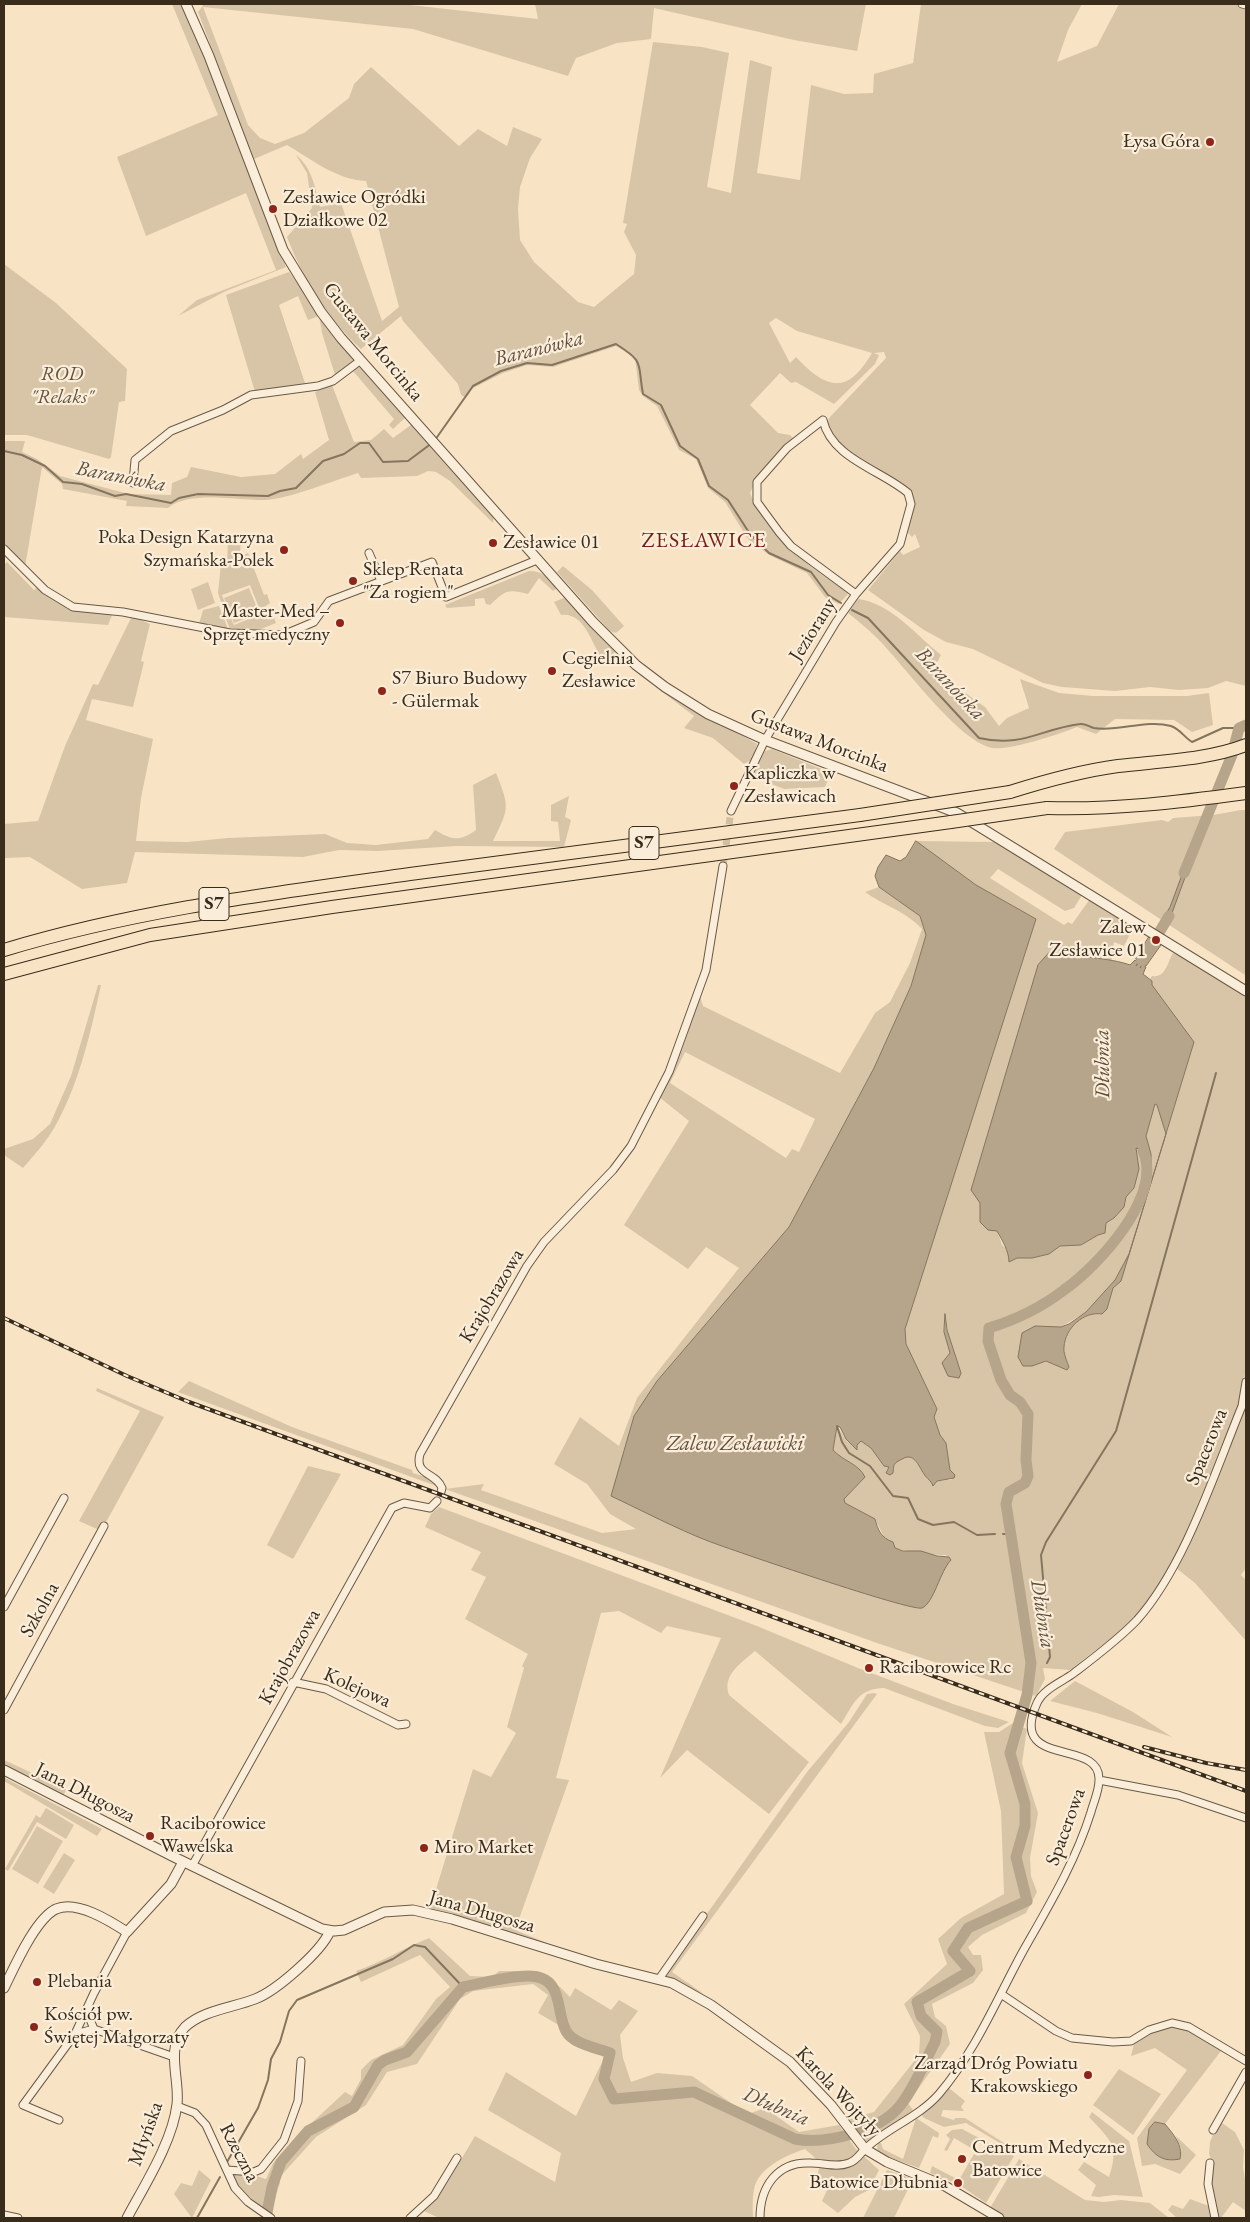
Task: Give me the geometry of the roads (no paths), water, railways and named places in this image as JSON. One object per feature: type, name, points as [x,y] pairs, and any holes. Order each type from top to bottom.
[{"type":"highway","name":"S7","points":[[4,950],[80,928],[148,914],[338,884],[860,815],[1010,792],[1063,776],[1210,754],[1246,745]]},
{"type":"highway","name":"S7","points":[[4,974],[150,935],[332,907],[1047,808],[1093,810],[1154,806],[1246,793]]},
{"type":"street","name":"Gustawa Morcinka","points":[[186,4],[209,56],[283,250],[321,312],[537,560],[604,633],[651,677],[708,714],[765,740],[957,813],[1246,991]]},
{"type":"street","points":[[1242,4],[1246,5]]},
{"type":"street","points":[[133,483],[135,460],[171,431],[232,406],[251,396],[308,389],[333,381],[361,360]]},
{"type":"street","name":"Jeziorany","points":[[732,811],[765,740],[856,594],[900,544],[911,504],[908,493],[839,447],[828,436],[823,420],[787,448],[757,482],[757,502],[791,546],[856,594]]},
{"type":"street","points":[[4,549],[42,587],[68,605],[123,612],[230,633],[288,634],[314,622],[329,601],[432,562],[446,597],[537,560]]},
{"type":"street","points":[[369,553],[381,581]]},
{"type":"street","name":"Krajobrazowa","points":[[441,1492],[442,1488],[438,1481],[424,1473],[419,1466],[420,1454],[527,1266],[544,1242],[613,1170],[631,1146],[669,1072],[706,970],[723,866]]},
{"type":"street","name":"Spacerowa","points":[[760,2218],[764,2190],[780,2170],[802,2162],[847,2164],[854,2160],[862,2146],[939,2094],[977,2040],[1000,1994],[1062,1884],[1081,1845],[1099,1780],[1099,1772],[1093,1763],[1051,1749],[1034,1739],[1030,1726],[1036,1706],[1043,1695],[1082,1667],[1130,1627],[1149,1605],[1172,1571],[1242,1406],[1246,1382]]},
{"type":"street","points":[[4,1607],[64,1498]]},
{"type":"street","name":"Krajobrazowa","points":[[188,1864],[233,1795],[293,1682],[392,1508],[404,1503],[430,1508],[437,1501]]},
{"type":"street","name":"Szkolna","points":[[4,1710],[104,1526]]},
{"type":"street","name":"Kolejowa","points":[[293,1682],[326,1689],[398,1725],[406,1724]]},
{"type":"street","name":"Jana Długosza","points":[[4,1770],[188,1864],[310,1924],[330,1931],[344,1930],[384,1912],[413,1910],[452,1919],[596,1964],[659,1978]]},
{"type":"street","points":[[1099,1780],[1178,1796],[1246,1818]]},
{"type":"street","points":[[60,2120],[24,2105],[75,2034],[127,1932],[188,1864]]},
{"type":"street","points":[[4,1988],[27,1942],[47,1916],[56,1909],[85,1910],[105,1918],[127,1932]]},
{"type":"street","points":[[659,1978],[703,1916]]},
{"type":"street","name":"Młyńska","points":[[127,2218],[152,2172],[177,2106],[174,2058],[178,2036],[189,2024],[200,2017],[252,2000],[269,1991],[323,1944],[330,1931]]},
{"type":"street","name":"Karola Wojtyły","points":[[659,1978],[697,1997],[774,2049],[810,2081],[862,2146],[887,2162],[945,2186],[999,2218]]},
{"type":"street","points":[[1000,1994],[1051,2028],[1072,2038],[1113,2042],[1130,2041],[1149,2030],[1172,2023],[1189,2027],[1246,2061]]},
{"type":"street","points":[[86,2010],[94,2029]]},
{"type":"street","points":[[75,2034],[94,2029],[174,2058]]},
{"type":"street","points":[[227,2170],[254,2172],[261,2169],[284,2140],[298,2101],[301,2061]]},
{"type":"street","points":[[1213,2130],[1246,2072]]},
{"type":"street","name":"Rzeczna","points":[[177,2106],[195,2113],[206,2125],[235,2188],[271,2218]]},
{"type":"street","points":[[410,2218],[434,2196],[457,2158]]},
{"type":"street","points":[[1210,2163],[1208,2184],[1215,2218]]},
{"type":"street","points":[[4,2215],[18,2218]]},
{"type":"water","name":"Zalew Zesławicki","points":[[916,841],[976,885],[1036,919],[905,1329],[906,1344],[937,1409],[934,1417],[940,1435],[946,1443],[950,1470],[955,1475],[954,1478],[937,1481],[933,1486],[915,1460],[910,1457],[895,1463],[893,1473],[890,1475],[886,1473],[889,1467],[884,1466],[871,1448],[861,1441],[857,1445],[857,1450],[846,1439],[840,1427],[837,1426],[833,1450],[859,1469],[865,1477],[844,1499],[845,1503],[875,1519],[881,1533],[893,1542],[895,1548],[903,1551],[921,1551],[937,1556],[949,1557],[951,1560],[934,1594],[922,1608],[911,1607],[856,1591],[708,1541],[611,1496],[634,1416],[657,1381],[789,1227],[874,1068],[911,986],[926,935],[920,916],[879,887],[875,876],[878,867],[886,855],[900,861],[906,857]]},
{"type":"water","points":[[1188,859],[1187,872],[1165,932],[1158,927],[1170,907]]},
{"type":"water","points":[[1149,937],[1161,945],[1146,966],[1142,959],[1153,941],[1139,961],[1136,959]]},
{"type":"water","points":[[1049,953],[1102,959],[1130,965],[1135,960],[1138,962],[1136,966],[1140,962],[1142,964],[1140,968],[1143,965],[1146,967],[1143,974],[1152,981],[1152,985],[1194,1042],[1166,1134],[1157,1105],[1155,1104],[1146,1136],[1151,1154],[1151,1167],[1146,1164],[1139,1149],[1136,1148],[1139,1169],[1134,1188],[1126,1197],[1124,1207],[1114,1218],[1106,1223],[1105,1233],[1081,1245],[1060,1246],[1049,1254],[1032,1258],[1017,1258],[1009,1262],[1007,1250],[997,1231],[988,1230],[980,1222],[980,1203],[971,1190],[1038,965]]},
{"type":"water","points":[[1155,1169],[1121,1281],[1113,1288],[1107,1309],[1102,1314],[1089,1315],[1082,1318],[1068,1333],[1064,1349],[1069,1367],[1067,1370],[1046,1361],[1032,1366],[1023,1366],[1018,1357],[1022,1333],[1035,1326],[1061,1327],[1069,1324],[1086,1312],[1115,1280],[1129,1254]]},
{"type":"water","points":[[945,1314],[947,1330],[961,1373],[959,1378],[948,1376],[942,1363],[950,1353],[944,1332]]},
{"type":"water","points":[[1155,2122],[1165,2124],[1174,2136],[1179,2145],[1180,2159],[1169,2160],[1161,2158],[1147,2144],[1149,2129]]},
{"type":"waterway","name":"Baranówka","points":[[435,440],[473,386],[501,371],[527,363],[552,365],[616,344],[626,350],[636,360],[640,370],[643,394],[661,405],[680,446],[698,459],[709,486],[728,500],[750,534],[769,553],[811,572],[828,595],[841,603]]},
{"type":"waterway","name":"Baranówka","points":[[4,451],[22,455],[45,466],[63,482],[82,484],[115,496],[126,494],[171,503],[179,498],[198,494],[268,496],[280,491],[296,488],[323,461],[344,454],[360,443],[369,443],[383,462],[408,461],[432,443]]},
{"type":"waterway","name":"Baranówka","points":[[852,610],[868,618],[979,738],[1008,741],[1031,737],[1066,726],[1082,724],[1103,729],[1162,724],[1174,727],[1192,742],[1223,728],[1239,728]]},
{"type":"waterway","name":"Dłubnia","points":[[1184,873],[1232,755],[1239,728],[1246,725]]},
{"type":"waterway","name":"Dłubnia","points":[[1142,961],[1169,916]]},
{"type":"waterway","points":[[1047,1663],[1050,1657],[1041,1555],[1046,1542],[1116,1431],[1216,1073]]},
{"type":"waterway","name":"Dłubnia","points":[[266,2218],[272,2187],[281,2162],[308,2131],[354,2107],[378,2065],[385,2060],[407,2052],[463,1987],[504,1978],[528,1976],[540,1978],[548,1982],[557,1996],[563,2023],[569,2035],[580,2042],[610,2053],[604,2079],[614,2099],[694,2092],[795,2139],[807,2140],[836,2138],[865,2129],[890,2116],[899,2107],[919,2076],[935,2042],[937,2032],[921,2016],[917,2002],[970,1971],[953,1951],[968,1928],[1027,1901],[1016,1857],[1025,1826],[1025,1804],[1010,1753],[1027,1695],[1031,1663],[1006,1504],[1009,1492],[1025,1483],[1028,1476],[1026,1460],[1028,1414],[1020,1402],[1010,1395],[1001,1380],[988,1341],[989,1328],[1028,1312],[1056,1296],[1078,1279],[1110,1247],[1136,1208],[1144,1188],[1147,1169],[1143,1151]]},
{"type":"waterway","points":[[837,1426],[842,1442],[849,1453],[870,1466],[893,1496],[908,1498],[918,1519],[933,1525],[954,1522],[977,1535],[995,1534]]},
{"type":"waterway","points":[[1003,1534],[1010,1534]]},
{"type":"waterway","points":[[227,2162],[258,2108],[268,2080],[271,2059],[280,2042],[289,2011],[297,2000],[393,1959],[414,1945],[425,1947],[463,1987]]},
{"type":"waterway","points":[[197,2218],[220,2177]]},
{"type":"tunnel","points":[[723,866],[731,811]]},
{"type":"railway","points":[[4,1318],[127,1376],[189,1402],[1246,1791]]},
{"type":"railway","points":[[1144,1747],[1206,1763],[1246,1770]]},
{"type":"place","name":"Łysa Góra","points":[[1210,142]]},
{"type":"place","name":"Zesławice Ogródki Działkowe 02","points":[[273,209]]},
{"type":"place","name":"Zesławice 01","points":[[493,543]]},
{"type":"place","name":"Poka Design Katarzyna Szymańska-Polek","points":[[284,550]]},
{"type":"place","name":"Sklep Renata \"Za rogiem\"","points":[[353,581]]},
{"type":"place","name":"Master-Med – Sprzęt medyczny","points":[[340,623]]},
{"type":"place","name":"Cegielnia Zesławice","points":[[552,671]]},
{"type":"place","name":"S7 Biuro Budowy - Gülermak","points":[[382,691]]},
{"type":"place","name":"Kapliczka w Zesławicach","points":[[734,786]]},
{"type":"place","name":"Zalew Zesławice 01","points":[[1156,940]]},
{"type":"place","name":"Raciborowice Rc","points":[[869,1668]]},
{"type":"place","name":"Raciborowice Wawelska","points":[[150,1836]]},
{"type":"place","name":"Miro Market","points":[[424,1848]]},
{"type":"place","name":"Plebania","points":[[37,1982]]},
{"type":"place","name":"Kościół pw. Świętej Małgorzaty","points":[[34,2027]]},
{"type":"place","name":"Zarząd Dróg Powiatu Krakowskiego","points":[[1088,2075]]},
{"type":"place","name":"Centrum Medyczne Batowice","points":[[962,2159]]},
{"type":"place","name":"Batowice Dłubnia","points":[[958,2183]]},
{"type":"district","name":"ZESŁAWICE","points":[[704,541]]},
{"type":"park label","name":"ROD \"Relaks\"","points":[[62,386]]}]
